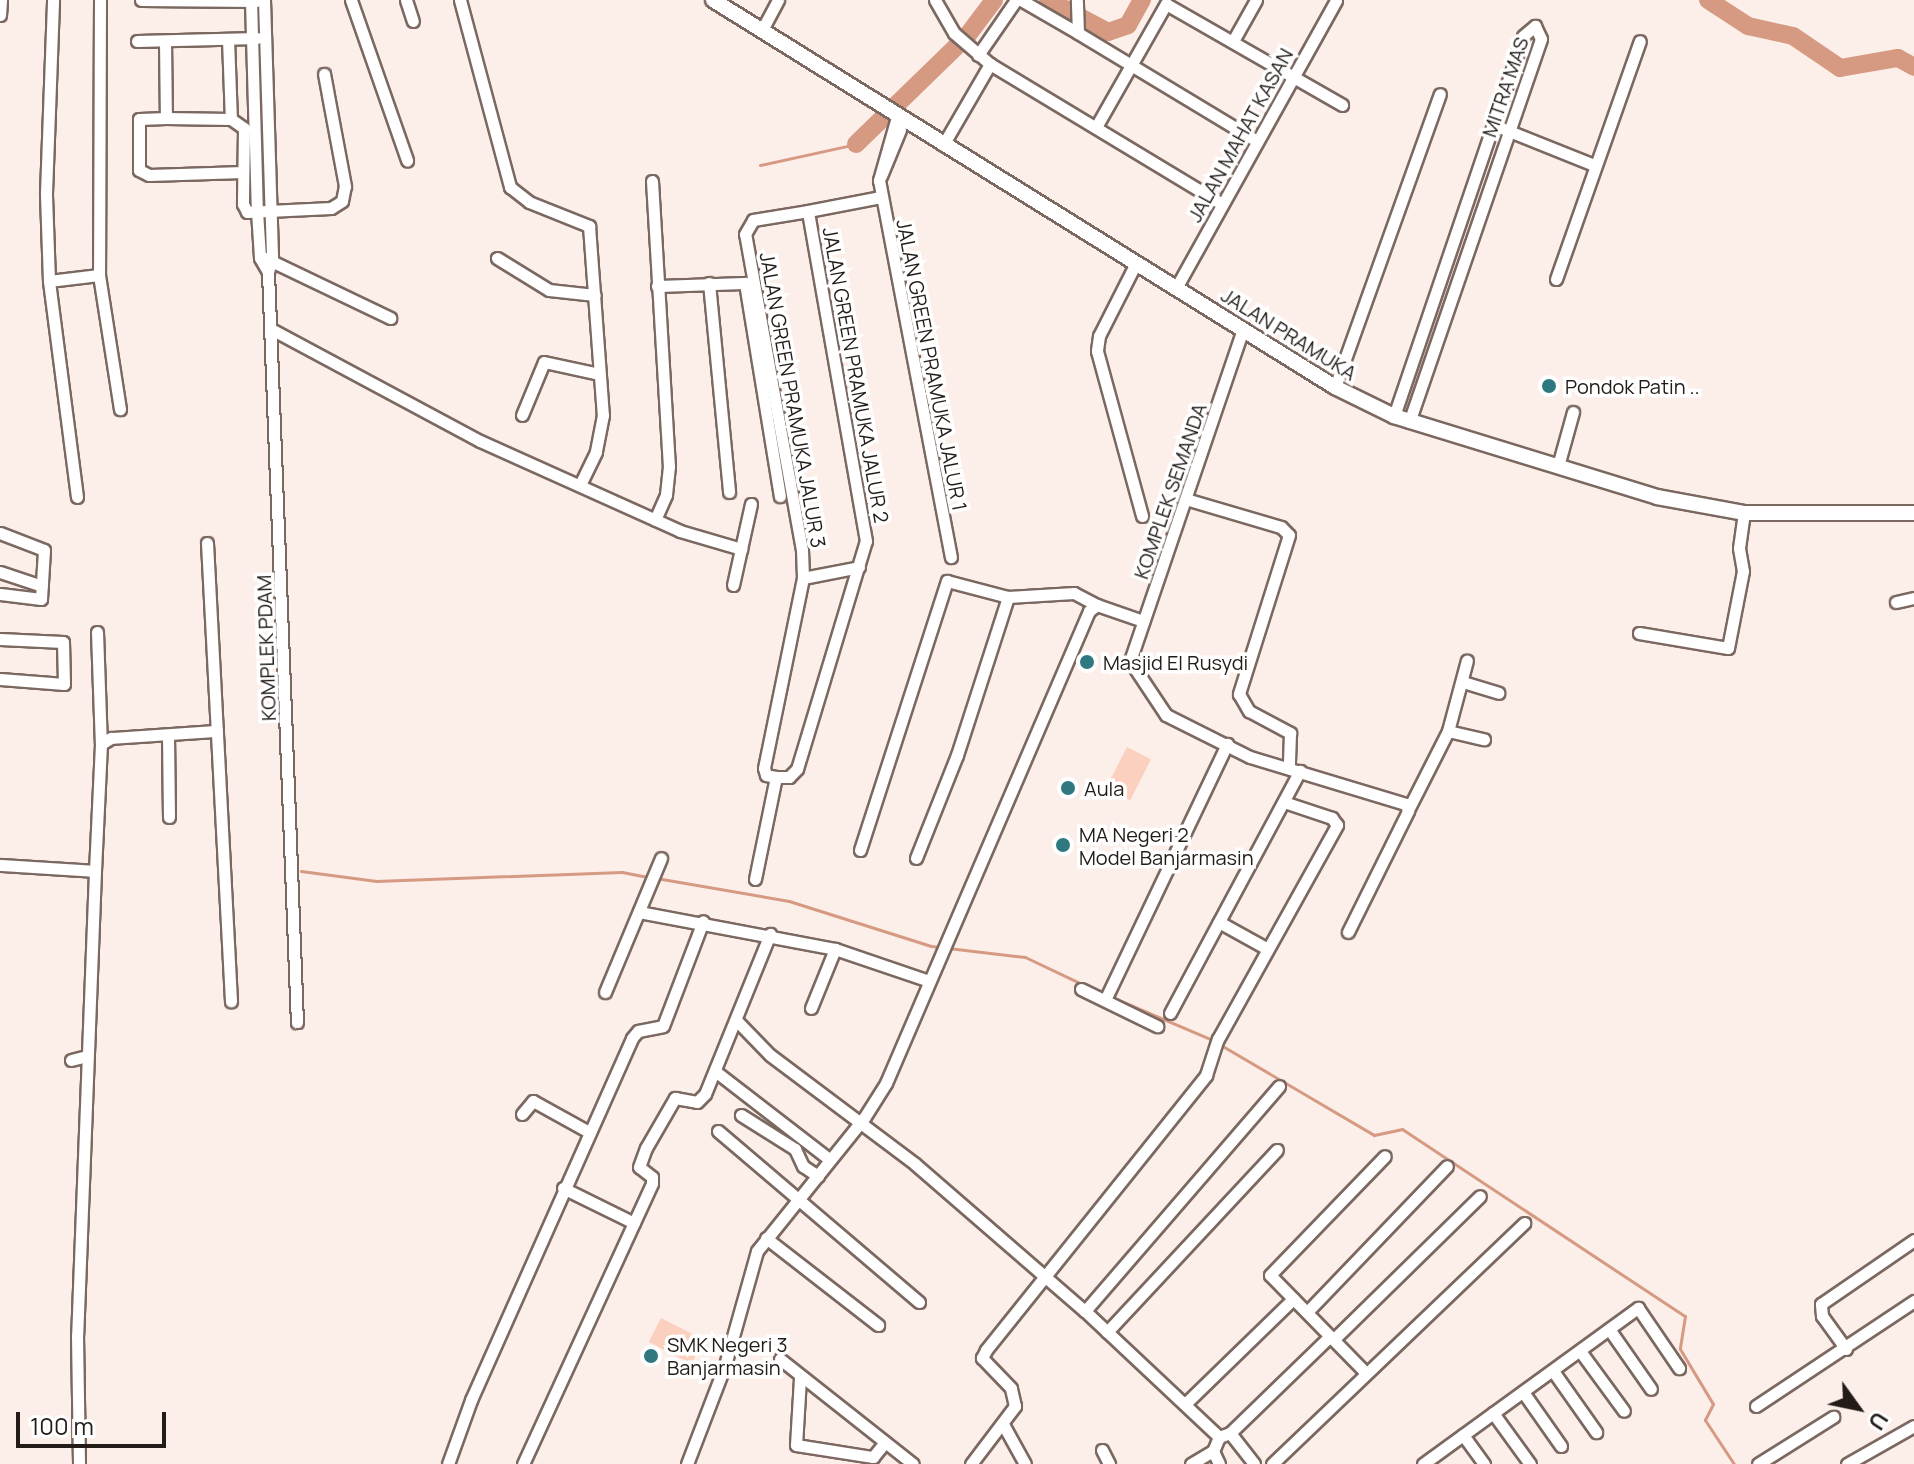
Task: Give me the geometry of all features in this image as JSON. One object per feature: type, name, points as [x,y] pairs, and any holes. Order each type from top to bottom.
[{"type":"main road","name":"JALAN PRAMUKA","points":[[713,0],[1335,387],[1394,416],[1657,497],[1744,513],[1914,513]]},
{"type":"street","points":[[0,15],[1,0]]},
{"type":"street","points":[[53,0],[46,193],[49,281],[77,497]]},
{"type":"street","points":[[100,0],[99,275],[120,409]]},
{"type":"street","points":[[141,0],[264,0]]},
{"type":"street","name":"KOMPLEK PDAM","points":[[251,0],[257,211],[268,272],[271,329],[297,1022]]},
{"type":"street","name":"KOMPLEK PDAM","points":[[264,0],[270,209],[266,258]]},
{"type":"street","points":[[351,0],[407,160]]},
{"type":"street","points":[[406,0],[413,21]]},
{"type":"street","points":[[460,0],[510,187],[529,202],[589,226],[603,429],[580,485]]},
{"type":"street","points":[[762,30],[778,0]]},
{"type":"street","points":[[935,0],[954,33],[990,64],[1220,203]]},
{"type":"street","points":[[974,51],[1018,0],[1078,17],[1131,65],[1257,141]]},
{"type":"street","points":[[1233,41],[1256,0]]},
{"type":"street","name":"JALAN MAHAT KASAN","points":[[1176,288],[1220,203],[1336,0]]},
{"type":"street","points":[[1096,127],[1166,4],[1342,105]]},
{"type":"street","name":"MITRA MAS","points":[[1394,416],[1523,36],[1535,26],[1541,39],[1409,422]]},
{"type":"street","points":[[137,41],[265,38]]},
{"type":"street","points":[[228,39],[231,119]]},
{"type":"street","points":[[165,41],[166,118]]},
{"type":"street","points":[[1556,279],[1640,41]]},
{"type":"street","points":[[943,145],[990,64]]},
{"type":"street","points":[[243,172],[141,172],[139,119],[231,119],[244,128],[243,208],[257,211],[331,208],[345,196],[324,74]]},
{"type":"street","points":[[1335,387],[1440,94]]},
{"type":"street","name":"JALAN GREEN PRAMUKA JALUR 1","points":[[895,115],[879,180],[881,197],[951,557]]},
{"type":"street","points":[[1494,125],[1594,165]]},
{"type":"street","points":[[652,181],[669,466],[666,495],[655,520]]},
{"type":"street","name":"JALAN GREEN PRAMUKA JALUR 2","points":[[776,777],[789,777],[797,769],[859,567],[866,529],[808,211],[881,197]]},
{"type":"street","name":"JALAN GREEN PRAMUKA JALUR 3","points":[[776,777],[764,768],[803,578],[798,521],[745,234],[753,220],[808,211]]},
{"type":"street","points":[[1454,244],[1467,249]]},
{"type":"street","points":[[266,258],[390,318]]},
{"type":"street","points":[[497,258],[549,290],[595,295]]},
{"type":"street","points":[[1136,263],[1099,336],[1097,351],[1142,516]]},
{"type":"street","points":[[49,281],[99,275]]},
{"type":"street","points":[[657,286],[739,280],[746,286],[780,496]]},
{"type":"street","points":[[709,283],[729,492]]},
{"type":"street","points":[[271,329],[480,441],[655,520],[741,549]]},
{"type":"street","name":"KOMPLEK SEMANDA","points":[[1227,744],[1166,715],[1131,665],[1143,621],[1189,500],[1243,329]]},
{"type":"street","points":[[522,415],[544,362],[599,374]]},
{"type":"street","points":[[1558,466],[1573,412]]},
{"type":"street","points":[[1170,1013],[1284,802],[1295,768],[1290,733],[1249,711],[1239,694],[1289,535],[1281,527],[1189,500]]},
{"type":"street","points":[[733,585],[751,504]]},
{"type":"street","points":[[1639,633],[1728,648],[1743,571],[1739,548],[1744,513]]},
{"type":"street","points":[[0,533],[44,550],[41,599],[0,594]]},
{"type":"street","points":[[207,543],[231,1001]]},
{"type":"street","points":[[803,578],[859,567]]},
{"type":"street","points":[[0,572],[42,586]]},
{"type":"street","points":[[860,850],[944,585],[952,580],[1008,597],[1074,593],[1097,605],[1143,621]]},
{"type":"street","points":[[916,858],[957,755],[1008,597]]},
{"type":"street","points":[[1896,602],[1914,598]]},
{"type":"street","points":[[687,1464],[766,1238],[858,1125],[886,1083],[1072,646],[1097,605]]},
{"type":"street","points":[[97,632],[101,744]]},
{"type":"street","points":[[0,639],[63,642],[64,684],[0,679]]},
{"type":"street","points":[[1348,932],[1448,731],[1467,660]]},
{"type":"street","points":[[1463,682],[1498,693]]},
{"type":"street","points":[[79,1464],[96,752],[101,744],[111,738],[217,731]]},
{"type":"street","points":[[1448,731],[1484,739]]},
{"type":"street","points":[[168,735],[169,817]]},
{"type":"street","points":[[1108,996],[1227,744],[1250,757],[1400,800],[1409,808]]},
{"type":"street","points":[[755,879],[776,777]]},
{"type":"street","points":[[971,1464],[1004,1426],[1015,1406],[1015,1395],[983,1355],[1200,1084],[1216,1042],[1337,825],[1332,818],[1284,802]]},
{"type":"street","points":[[605,992],[661,858]]},
{"type":"street","points":[[0,865],[95,871]]},
{"type":"street","points":[[639,912],[703,921],[835,949],[929,981]]},
{"type":"street","points":[[448,1464],[563,1188],[632,1038],[638,1031],[658,1030],[667,1018],[703,921]]},
{"type":"street","points":[[1219,922],[1266,948]]},
{"type":"street","points":[[523,1464],[653,1179],[639,1167],[646,1148],[675,1098],[701,1101],[737,1021],[770,934]]},
{"type":"street","points":[[811,1008],[835,949]]},
{"type":"street","points":[[1081,989],[1108,996],[1157,1026]]},
{"type":"street","points":[[737,1021],[770,1055],[858,1125],[915,1164],[1085,1311],[1254,1464]]},
{"type":"street","points":[[71,1060],[87,1056]]},
{"type":"street","points":[[715,1071],[830,1160]]},
{"type":"street","points":[[1085,1311],[1279,1086]]},
{"type":"street","points":[[522,1114],[533,1101],[589,1132]]},
{"type":"street","points":[[741,1115],[795,1149],[803,1166],[818,1176]]},
{"type":"street","points":[[718,1131],[919,1302]]},
{"type":"street","points":[[1107,1332],[1277,1150]]},
{"type":"street","points":[[1366,1373],[1270,1275],[1273,1267],[1385,1156]]},
{"type":"street","points":[[1307,1312],[1447,1166]]},
{"type":"street","points":[[563,1188],[634,1223]]},
{"type":"street","points":[[1191,1464],[1213,1451],[1224,1435],[1332,1338],[1480,1196]]},
{"type":"street","points":[[1272,1464],[1524,1223]]},
{"type":"street","points":[[766,1238],[878,1325]]},
{"type":"street","points":[[1846,1349],[1822,1316],[1821,1304],[1914,1240]]},
{"type":"street","points":[[1185,1404],[1293,1299]]},
{"type":"street","points":[[1756,1406],[1914,1301]]},
{"type":"street","points":[[1423,1464],[1437,1460],[1463,1435],[1638,1308],[1679,1368]]},
{"type":"street","points":[[1609,1329],[1651,1389]]},
{"type":"street","points":[[1580,1351],[1624,1411]]},
{"type":"street","points":[[780,1359],[800,1378],[913,1464]]},
{"type":"street","points":[[1553,1371],[1596,1432]]},
{"type":"street","points":[[800,1378],[796,1445],[873,1461],[885,1442]]},
{"type":"street","points":[[1523,1392],[1561,1446]]},
{"type":"street","points":[[1493,1413],[1530,1464]]},
{"type":"street","points":[[1758,1464],[1833,1417]]},
{"type":"street","points":[[1004,1426],[1025,1464]]},
{"type":"street","points":[[1847,1464],[1914,1426]]},
{"type":"street","points":[[1463,1435],[1484,1464]]},
{"type":"street","points":[[1102,1450],[1109,1464]]},
{"type":"street","points":[[1213,1451],[1219,1464]]},
{"type":"shaded area","points":[[1127,747],[1151,759],[1130,800],[1106,788]]},
{"type":"shaded area","points":[[661,1318],[704,1340],[692,1364],[649,1342]]},
{"type":"waterway","points":[[856,144],[967,36],[994,0]]},
{"type":"waterway","points":[[1048,0],[1108,32],[1128,25],[1142,0]]},
{"type":"waterway","points":[[1708,0],[1748,26],[1793,36],[1840,68],[1898,58],[1914,67]]},
{"type":"waterway","points":[[760,165],[856,144]]},
{"type":"waterway","points":[[301,871],[376,881],[622,872],[648,877]]},
{"type":"waterway","points":[[656,878],[789,901],[931,946],[1025,957],[1084,985]]},
{"type":"waterway","points":[[1095,990],[1213,1040]]},
{"type":"waterway","points":[[1219,1044],[1374,1135],[1402,1129],[1685,1316],[1680,1349],[1713,1404],[1705,1420],[1734,1464]]},
{"type":"place","name":"Pondok Patin ..","points":[[1549,386]]},
{"type":"place","name":"Masjid El Rusydi","points":[[1087,662]]},
{"type":"place","name":"Aula","points":[[1068,788]]},
{"type":"place","name":"MA Negeri 2 Model Banjarmasin","points":[[1063,845]]},
{"type":"place","name":"SMK Negeri 3 Banjarmasin","points":[[651,1356]]}]
